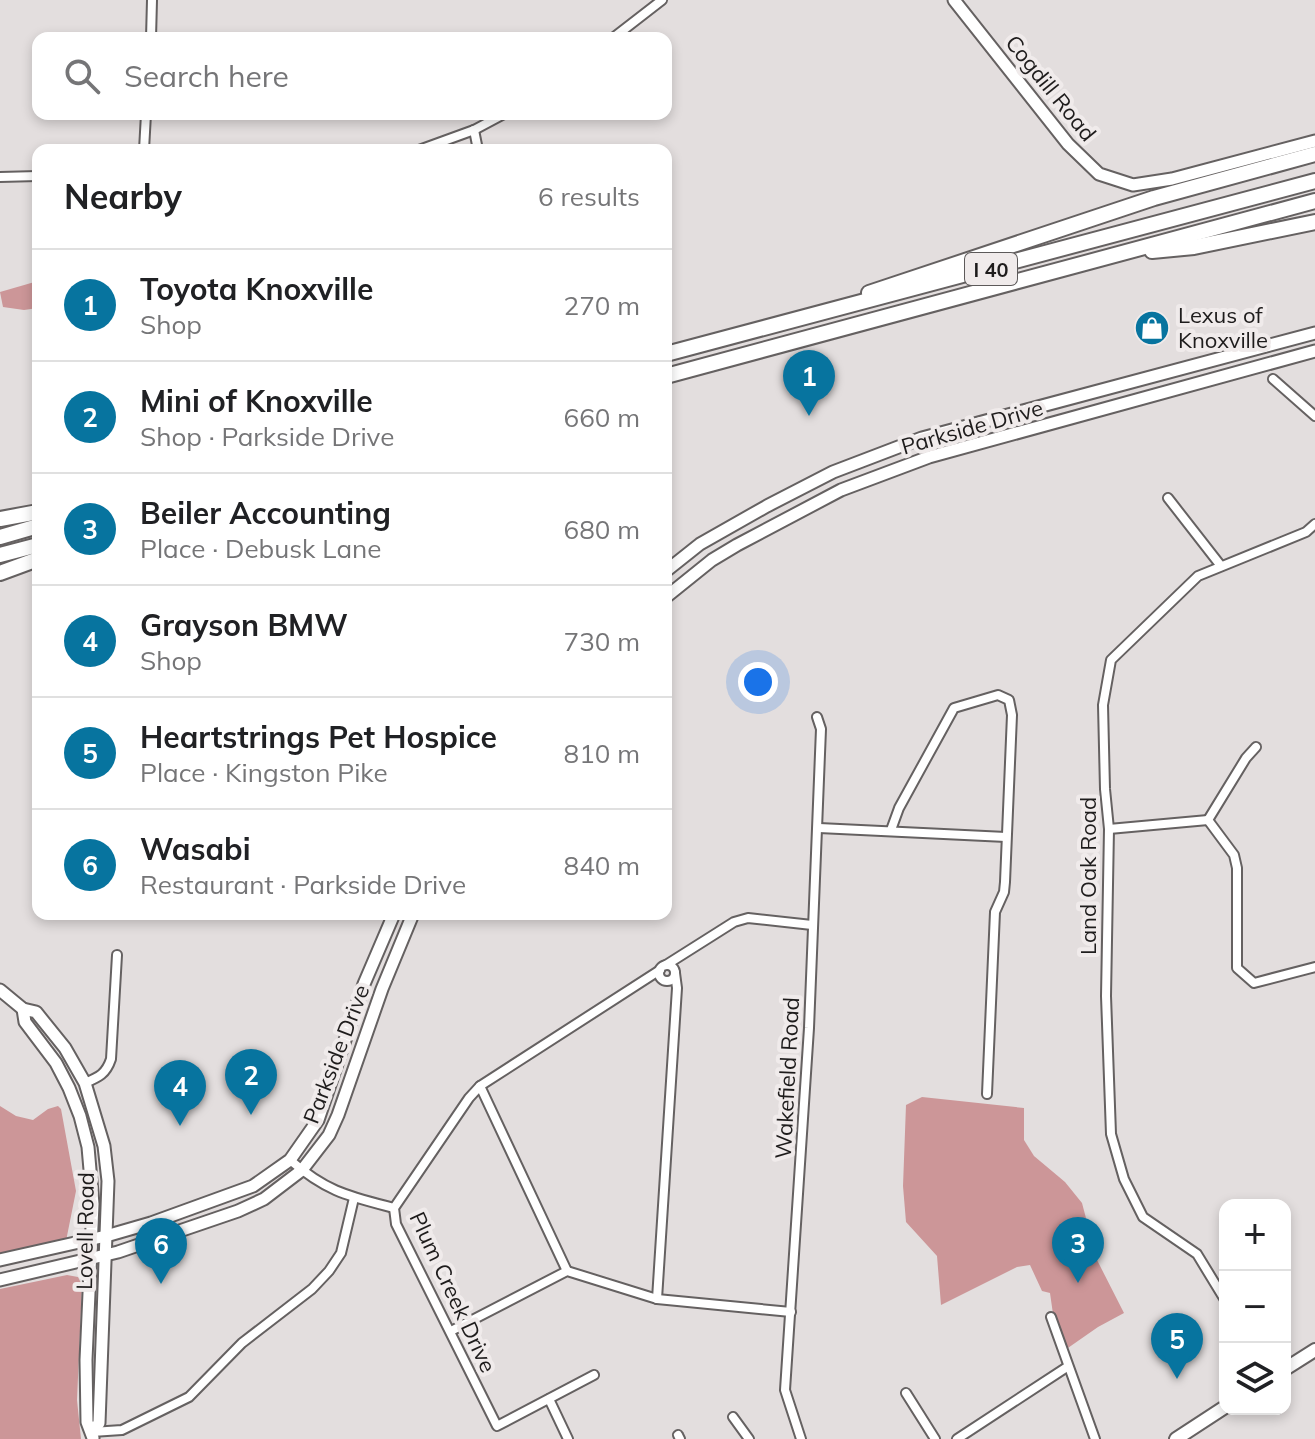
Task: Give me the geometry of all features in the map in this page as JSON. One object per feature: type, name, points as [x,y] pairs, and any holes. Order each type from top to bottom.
[{"type":"highway","points":[[724,339],[1315,147]]},
{"type":"highway","points":[[1154,198],[1315,154]]},
{"type":"highway","name":"I 40","points":[[672,352],[1315,181]]},
{"type":"highway","name":"I 40","points":[[672,374],[1315,201]]},
{"type":"highway","points":[[1120,253],[1194,247],[1315,222]]},
{"type":"highway","points":[[0,519],[32,513]]},
{"type":"highway","points":[[0,537],[32,528]]},
{"type":"highway","points":[[0,555],[32,547]]},
{"type":"highway","points":[[0,573],[32,561]]},
{"type":"main road","points":[[1291,1365],[1315,1350]]},
{"type":"main road","points":[[1176,1439],[1219,1411]]},
{"type":"street","points":[[151,32],[152,0]]},
{"type":"street","points":[[621,32],[662,0]]},
{"type":"street","name":"Cogdill Road","points":[[954,0],[1068,144],[1099,174],[1133,185],[1172,179],[1315,141]]},
{"type":"street","points":[[144,144],[146,120]]},
{"type":"street","points":[[436,144],[493,120]]},
{"type":"street","points":[[474,130],[477,144]]},
{"type":"street","points":[[0,177],[32,176]]},
{"type":"street","name":"Parkside Drive","points":[[672,566],[700,544],[833,472],[922,438],[1315,333]]},
{"type":"street","name":"Parkside Drive","points":[[672,592],[712,560],[841,490],[929,457],[1315,351]]},
{"type":"street","points":[[1273,379],[1315,416]]},
{"type":"street","points":[[1168,498],[1221,566]]},
{"type":"street","name":"Land Oak Road","points":[[1219,1290],[1197,1254],[1143,1217],[1124,1179],[1111,1134],[1106,996],[1109,829],[1103,705],[1111,660],[1198,576],[1306,532],[1315,524]]},
{"type":"street","points":[[891,830],[899,808],[954,708],[1003,696],[1012,703],[1004,892],[995,912],[987,1094]]},
{"type":"street","name":"Wakefield Road","points":[[801,1439],[785,1390],[819,828],[821,729],[817,717]]},
{"type":"street","points":[[1208,820],[1256,747]]},
{"type":"street","points":[[1109,829],[1208,820]]},
{"type":"street","points":[[1208,820],[1234,855],[1237,868],[1237,968],[1254,983],[1315,967]]},
{"type":"street","points":[[819,828],[1006,837]]},
{"type":"street","name":"Plum Creek Drive","points":[[594,1375],[497,1426],[396,1224],[394,1208],[480,1086],[641,983],[662,973],[734,922],[748,918],[812,925]]},
{"type":"street","name":"Parkside Drive","points":[[0,1260],[92,1240],[226,1196],[253,1186],[290,1160],[318,1120],[364,984],[391,920]]},
{"type":"street","name":"Parkside Drive","points":[[0,1280],[105,1255],[238,1211],[264,1199],[302,1170],[329,1135],[338,1115],[382,989],[410,920]]},
{"type":"street","points":[[69,1088],[100,1077],[111,1059],[117,955]]},
{"type":"street","name":"Plum Creek Drive","points":[[662,973],[671,980],[683,956]]},
{"type":"street","points":[[657,1299],[677,988],[675,972],[662,973],[675,1003]]},
{"type":"street","name":"Lovell Road","points":[[0,990],[23,1009],[36,1012],[65,1048],[85,1083],[104,1146],[108,1181],[99,1423],[93,1436]]},
{"type":"street","name":"Lovell Road","points":[[23,1009],[25,1022],[56,1063],[69,1088],[88,1147],[93,1194],[86,1360],[87,1422],[93,1436]]},
{"type":"street","points":[[480,1086],[567,1271]]},
{"type":"street","points":[[290,1160],[317,1183],[354,1198],[394,1208]]},
{"type":"street","points":[[226,1196],[238,1211]]},
{"type":"street","points":[[93,1436],[122,1430],[189,1397],[242,1343],[312,1289],[341,1253],[354,1198]]},
{"type":"street","points":[[451,1331],[567,1271],[657,1299],[791,1312]]},
{"type":"street","points":[[1051,1317],[1095,1439]]},
{"type":"street","points":[[957,1439],[1067,1367]]},
{"type":"street","points":[[906,1393],[935,1439]]},
{"type":"street","points":[[549,1399],[568,1439]]},
{"type":"street","points":[[733,1417],[749,1439]]},
{"type":"shaded area","points":[[32,283],[32,309],[3,307],[0,292]]},
{"type":"shaded area","points":[[922,1097],[1024,1108],[1024,1140],[1034,1156],[1065,1182],[1082,1203],[1097,1260],[1124,1313],[1065,1350],[1054,1321],[1050,1293],[1042,1291],[1030,1265],[1017,1267],[941,1305],[937,1256],[906,1222],[903,1186],[906,1105]]},
{"type":"shaded area","points":[[0,1106],[16,1116],[33,1120],[48,1109],[58,1106],[61,1109],[76,1191],[66,1241],[0,1257]]},
{"type":"shaded area","points":[[67,1275],[78,1277],[82,1285],[77,1400],[81,1439],[0,1439],[0,1289]]},
{"type":"place","name":"Lexus of Knoxville","points":[[1152,328]]},
{"type":"place","name":"Toyota Knoxville","points":[[809,416]]},
{"type":"place","name":"Mini of Knoxville","points":[[251,1115]]},
{"type":"place","name":"Grayson BMW","points":[[180,1126]]},
{"type":"place","name":"Beiler Accounting","points":[[1078,1283]]},
{"type":"place","name":"Wasabi","points":[[161,1284]]},
{"type":"place","name":"Heartstrings Pet Hospice","points":[[1177,1379]]}]
